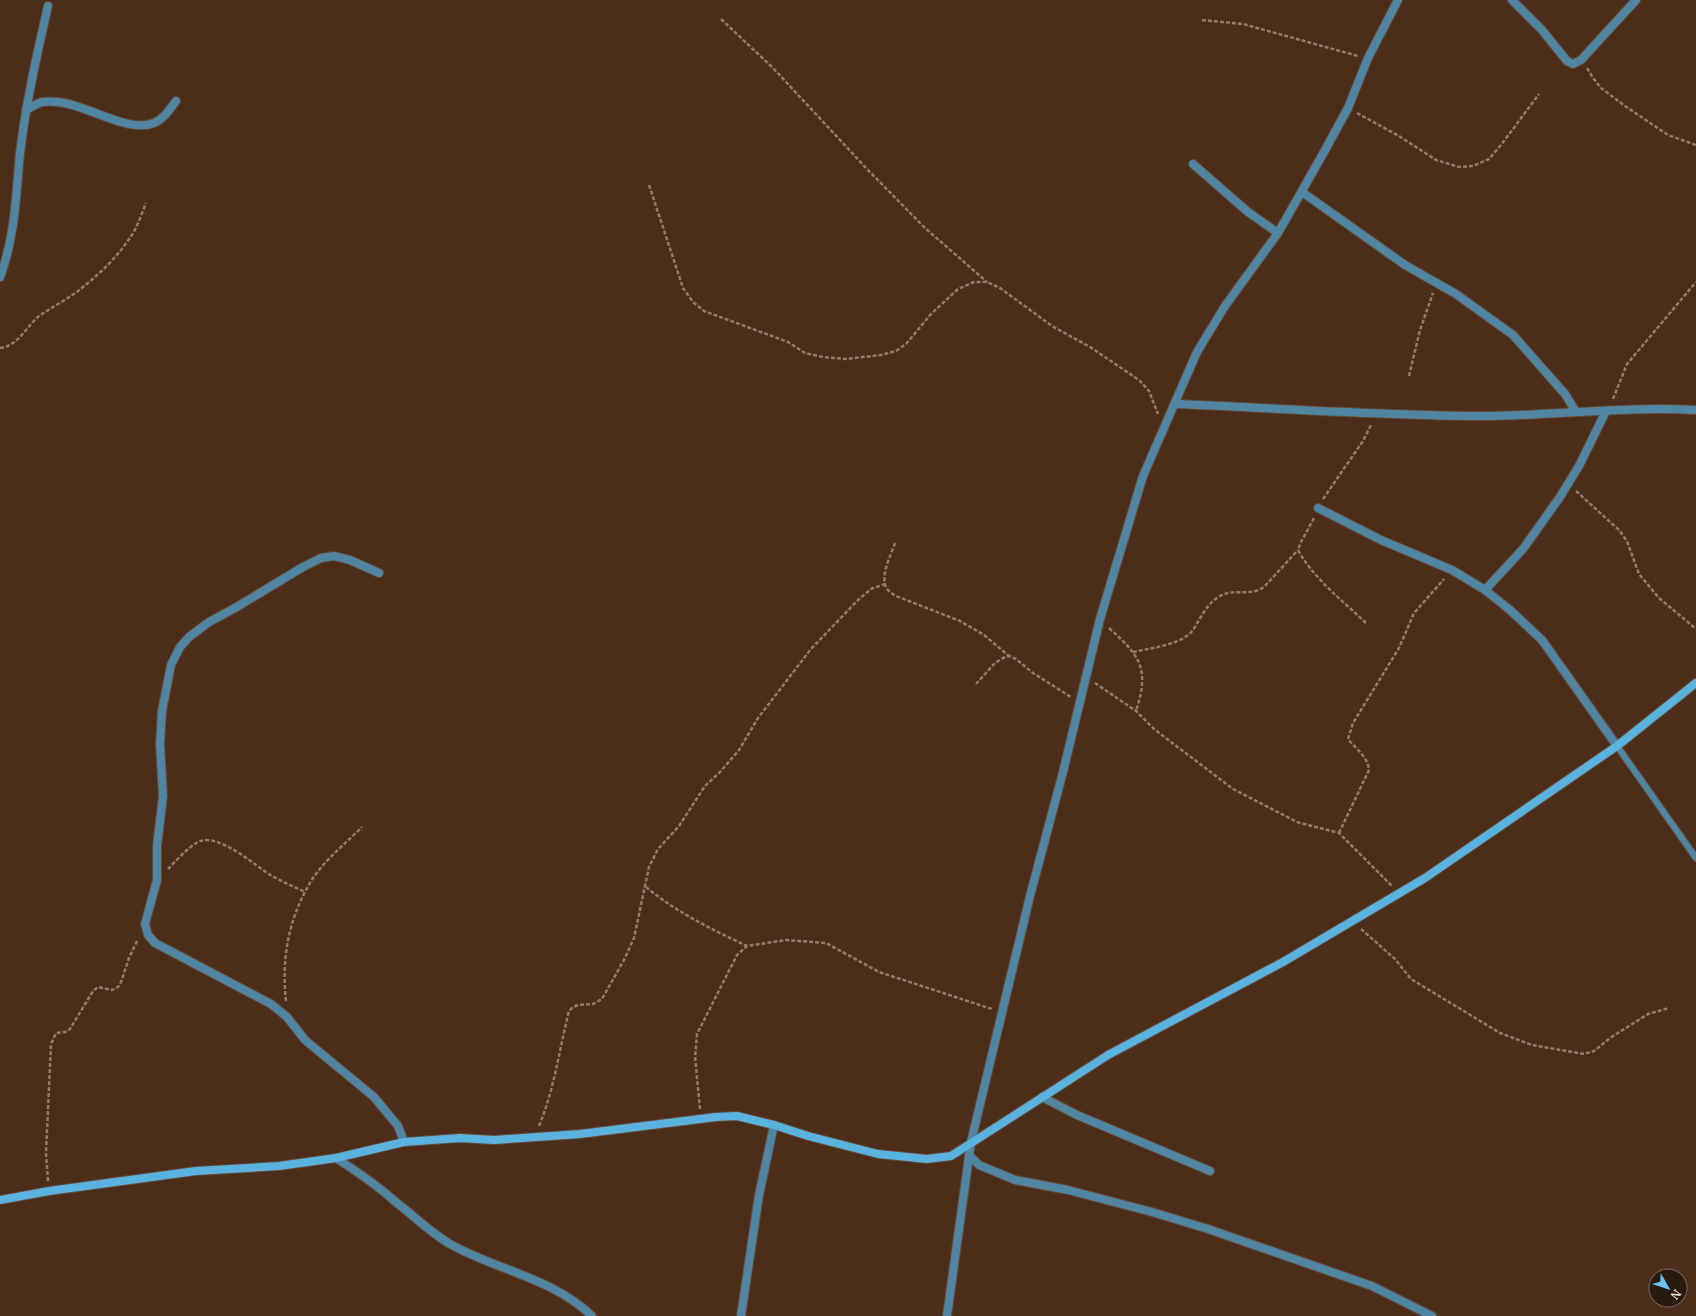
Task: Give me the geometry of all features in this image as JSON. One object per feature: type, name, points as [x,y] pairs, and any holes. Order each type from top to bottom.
[{"type":"street","points":[[947,1316],[971,1142],[1030,896],[1063,772],[1100,619],[1143,476],[1197,352],[1217,319],[1278,233],[1302,192],[1348,108],[1368,58],[1398,0]]},
{"type":"street","points":[[1512,0],[1542,30],[1567,61],[1573,64],[1583,58],[1636,0]]},
{"type":"street","points":[[0,277],[10,240],[17,193],[26,110],[48,6]]},
{"type":"street","points":[[26,110],[42,102],[57,102],[95,112],[118,121],[142,125],[154,122],[165,116],[176,102]]},
{"type":"street","points":[[1193,164],[1248,212],[1278,233]]},
{"type":"street","points":[[1302,192],[1405,265],[1481,311],[1514,335],[1565,394],[1576,412]]},
{"type":"street","points":[[1175,404],[1282,408],[1377,414],[1490,416],[1665,408],[1696,410]]},
{"type":"street","points":[[1485,590],[1523,549],[1568,484],[1580,466],[1606,411]]},
{"type":"street","points":[[1318,508],[1381,540],[1452,570],[1485,590],[1510,610],[1542,640],[1617,746]]},
{"type":"street","points":[[379,574],[350,560],[334,556],[321,558],[209,622],[189,637],[180,647],[171,665],[162,711],[160,744],[162,796],[157,846],[157,880],[145,924],[148,935],[155,943],[271,1004],[287,1017],[305,1040],[374,1097],[398,1126],[404,1142]]},
{"type":"street","points":[[0,1200],[49,1191],[196,1171],[279,1166],[336,1158],[404,1142],[460,1138],[494,1140],[580,1134],[737,1116],[878,1154],[927,1159],[951,1156],[1108,1055],[1283,962],[1400,894],[1617,746],[1696,683]]},
{"type":"street","points":[[1042,1097],[1077,1115],[1210,1171]]},
{"type":"street","points":[[741,1316],[759,1195],[774,1125]]},
{"type":"street","points":[[969,1156],[979,1165],[1015,1180],[1068,1190],[1152,1212],[1372,1286],[1432,1316]]},
{"type":"street","points":[[336,1158],[362,1174],[448,1243],[561,1292],[579,1303],[592,1316]]},
{"type":"lane","points":[[1617,746],[1696,858]]},
{"type":"path","points":[[720,19],[773,68],[867,169],[925,228],[987,282],[1000,288],[1052,326],[1090,347],[1139,380],[1149,391],[1155,403],[1163,430]]},
{"type":"path","points":[[1202,20],[1243,24],[1368,58]]},
{"type":"path","points":[[1583,58],[1593,78],[1615,99],[1668,135],[1696,145]]},
{"type":"path","points":[[1348,108],[1399,136],[1436,160],[1459,167],[1473,166],[1489,159],[1539,94]]},
{"type":"path","points":[[648,185],[683,288],[693,302],[704,311],[788,342],[806,353],[823,357],[846,359],[881,355],[896,351],[906,344],[931,314],[958,289],[974,282],[987,282]]},
{"type":"path","points":[[0,348],[18,339],[39,316],[77,292],[93,278],[129,240],[146,203]]},
{"type":"path","points":[[1606,411],[1613,399],[1627,364],[1696,282]]},
{"type":"path","points":[[1409,376],[1420,330],[1437,284]]},
{"type":"path","points":[[1568,484],[1619,530],[1627,541],[1639,574],[1659,598],[1696,629]]},
{"type":"path","points":[[895,543],[886,572],[885,584],[888,591],[896,596],[960,621],[984,636],[1033,673],[1080,702]]},
{"type":"path","points":[[1133,652],[1182,640],[1192,631],[1205,609],[1220,596],[1229,593],[1258,591],[1264,587],[1298,550]]},
{"type":"path","points":[[1339,833],[1370,770],[1369,763],[1366,758],[1348,739],[1353,723],[1399,648],[1414,613],[1452,570]]},
{"type":"path","points":[[534,1137],[550,1097],[559,1063],[569,1011],[578,1005],[593,1004],[602,999],[625,958],[634,938],[649,867],[658,849],[679,826],[705,786],[720,772],[739,750],[758,718],[811,650],[858,600],[871,589],[885,584]]},
{"type":"path","points":[[1100,619],[1133,652],[1139,661],[1142,675],[1142,691],[1136,711]]},
{"type":"path","points":[[976,684],[995,663],[1002,658],[1009,656]]},
{"type":"path","points":[[1086,677],[1136,711],[1154,729],[1233,789],[1297,822],[1339,833],[1400,894]]},
{"type":"path","points":[[287,1017],[284,985],[285,949],[290,930],[305,892],[314,877],[327,862],[362,827]]},
{"type":"path","points":[[157,880],[182,855],[199,842],[211,841],[226,846],[274,877],[305,892]]},
{"type":"path","points":[[646,887],[669,906],[693,920],[747,946]]},
{"type":"path","points":[[49,1191],[46,1153],[51,1044],[53,1037],[56,1033],[65,1032],[70,1029],[93,991],[98,987],[112,990],[118,987],[122,982],[129,958],[145,924]]},
{"type":"path","points":[[1358,926],[1395,959],[1411,979],[1500,1033],[1532,1044],[1584,1054],[1594,1051],[1610,1038],[1648,1014],[1669,1008]]},
{"type":"path","points":[[701,1119],[695,1057],[697,1034],[737,955],[747,946],[786,940],[826,943],[879,972],[1002,1012]]}]
